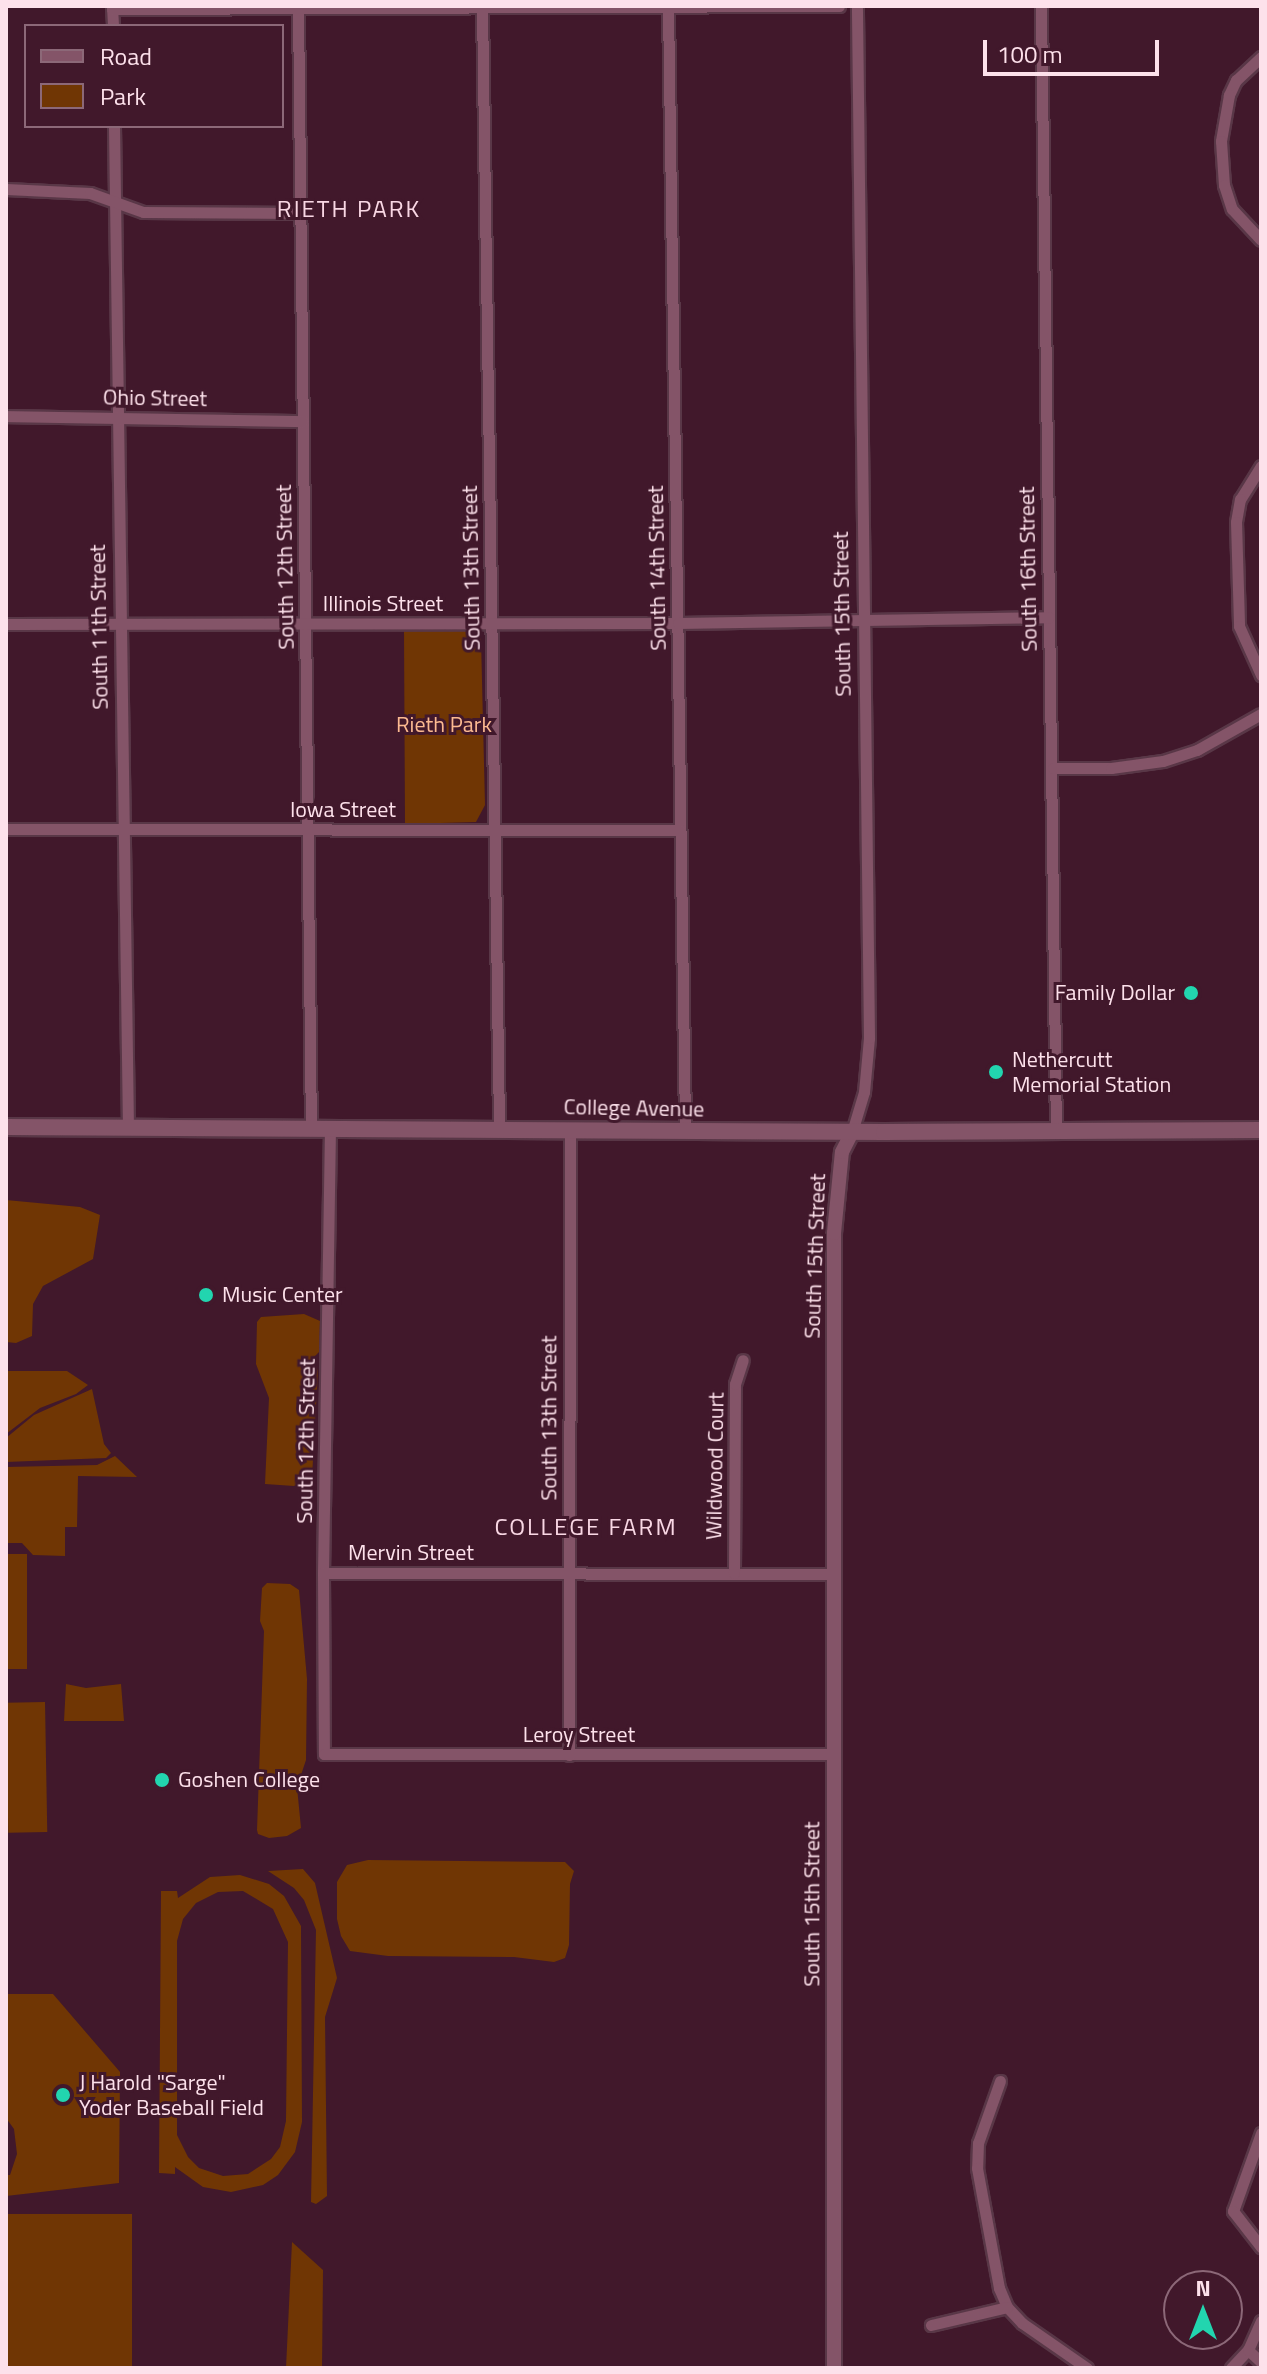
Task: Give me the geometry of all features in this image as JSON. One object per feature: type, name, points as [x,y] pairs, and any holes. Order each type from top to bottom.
[{"type":"main road","name":"College Avenue","points":[[6,1127],[852,1132],[1261,1130]]},
{"type":"street","points":[[112,7],[839,6]]},
{"type":"street","name":"South 15th Street","points":[[834,2368],[835,1207],[842,1152],[852,1132],[864,1092],[869,1038],[857,6]]},
{"type":"street","name":"South 16th Street","points":[[1041,6],[1056,1131]]},
{"type":"street","name":"South 14th Street","points":[[668,7],[685,1130]]},
{"type":"street","name":"South 12th Street","points":[[298,8],[311,1128]]},
{"type":"street","name":"South 13th Street","points":[[482,8],[499,1129]]},
{"type":"street","points":[[1261,57],[1236,80],[1229,95],[1221,141],[1224,185],[1232,209],[1261,240]]},
{"type":"street","name":"South 11th Street","points":[[114,128],[128,1128]]},
{"type":"street","points":[[6,189],[90,193],[143,212],[301,213]]},
{"type":"street","name":"Ohio Street","points":[[6,416],[303,421]]},
{"type":"street","points":[[1261,466],[1240,499],[1236,522],[1239,626],[1261,675]]},
{"type":"street","name":"Illinois Street","points":[[6,624],[678,623],[1049,617]]},
{"type":"street","points":[[1053,768],[1111,768],[1163,761],[1216,741],[1261,714]]},
{"type":"street","name":"Iowa Street","points":[[6,829],[680,830]]},
{"type":"street","name":"South 12th Street","points":[[324,1754],[323,1573],[330,1128]]},
{"type":"street","name":"South 13th Street","points":[[569,1755],[570,1129]]},
{"type":"street","name":"Wildwood Court","points":[[734,1573],[735,1384],[743,1360]]},
{"type":"street","name":"Mervin Street","points":[[323,1573],[834,1574]]},
{"type":"street","name":"Leroy Street","points":[[324,1754],[835,1754]]},
{"type":"street","points":[[1000,2081],[978,2143],[977,2168],[995,2270],[1007,2307],[1022,2323],[1087,2368]]},
{"type":"street","points":[[1261,2133],[1233,2211],[1261,2247]]},
{"type":"street","points":[[931,2325],[1007,2307]]},
{"type":"street","points":[[1231,2368],[1248,2350],[1261,2321]]},
{"type":"street","points":[[1248,2350],[1261,2362]]},
{"type":"green space","name":"Rieth Park","points":[[404,628],[464,628],[481,639],[485,805],[476,822],[405,824]]},
{"type":"green space","points":[[6,1200],[80,1207],[100,1215],[93,1259],[43,1286],[33,1304],[32,1336],[16,1343],[6,1342]]},
{"type":"green space","points":[[304,1314],[320,1321],[319,1352],[313,1358],[318,1371],[312,1477],[294,1486],[265,1484],[269,1398],[256,1364],[257,1322],[261,1317]]},
{"type":"green space","points":[[6,1371],[67,1371],[88,1385],[76,1394],[40,1408],[6,1434]]},
{"type":"green space","points":[[92,1389],[104,1444],[111,1453],[106,1458],[6,1462],[6,1438],[34,1415]]},
{"type":"green space","points":[[115,1456],[137,1477],[78,1476],[77,1527],[65,1527],[65,1556],[33,1555],[22,1543],[6,1543],[6,1467],[97,1465]]},
{"type":"green space","points":[[6,1554],[27,1554],[27,1669],[6,1669]]},
{"type":"green space","points":[[267,1583],[290,1584],[299,1590],[307,1679],[306,1760],[297,1787],[301,1828],[287,1836],[269,1838],[258,1834],[257,1830],[264,1631],[260,1621],[262,1588]]},
{"type":"green space","points":[[66,1684],[86,1688],[121,1684],[124,1721],[64,1721]]},
{"type":"green space","points":[[45,1702],[47,1832],[8,1833],[6,1703]]},
{"type":"green space","points":[[368,1860],[565,1862],[574,1871],[570,1884],[569,1945],[565,1958],[554,1962],[514,1957],[388,1956],[350,1951],[341,1936],[337,1919],[337,1882],[347,1865]]},
{"type":"green space","points":[[303,1869],[315,1883],[337,1978],[325,2017],[327,2196],[316,2204],[311,2202],[316,1930],[304,1900],[294,1888],[268,1871]]},
{"type":"green space","points":[[240,1875],[269,1884],[284,1896],[301,1926],[302,2122],[295,2152],[278,2175],[263,2185],[231,2192],[203,2187],[175,2167],[175,2174],[159,2173],[161,1891],[177,1891],[178,1898],[210,1877]],"holes":[[[243,1891],[273,1909],[288,1942],[286,2121],[280,2147],[271,2159],[248,2174],[223,2176],[199,2168],[188,2157],[177,2135],[177,1941],[183,1919],[196,1903],[218,1892]]]},
{"type":"green space","name":"J Harold \"Sarge\" Yoder Baseball Field","points":[[6,1994],[53,1994],[120,2072],[119,2183],[6,2196],[6,2175],[10,2175],[17,2154],[14,2129],[6,2118]]},
{"type":"green space","points":[[6,2214],[132,2214],[132,2368],[6,2368]]},
{"type":"green space","points":[[292,2242],[323,2270],[322,2368],[286,2368]]},
{"type":"place","name":"Family Dollar","points":[[1191,993]]},
{"type":"place","name":"Nethercutt Memorial Station","points":[[996,1072]]},
{"type":"place","name":"Music Center","points":[[206,1295]]},
{"type":"place","name":"Goshen College","points":[[162,1780]]},
{"type":"place","name":"J Harold \"Sarge\" Yoder Baseball Field","points":[[63,2095]]},
{"type":"district","name":"RIETH PARK","points":[[349,209]]},
{"type":"district","name":"COLLEGE FARM","points":[[586,1527]]}]
